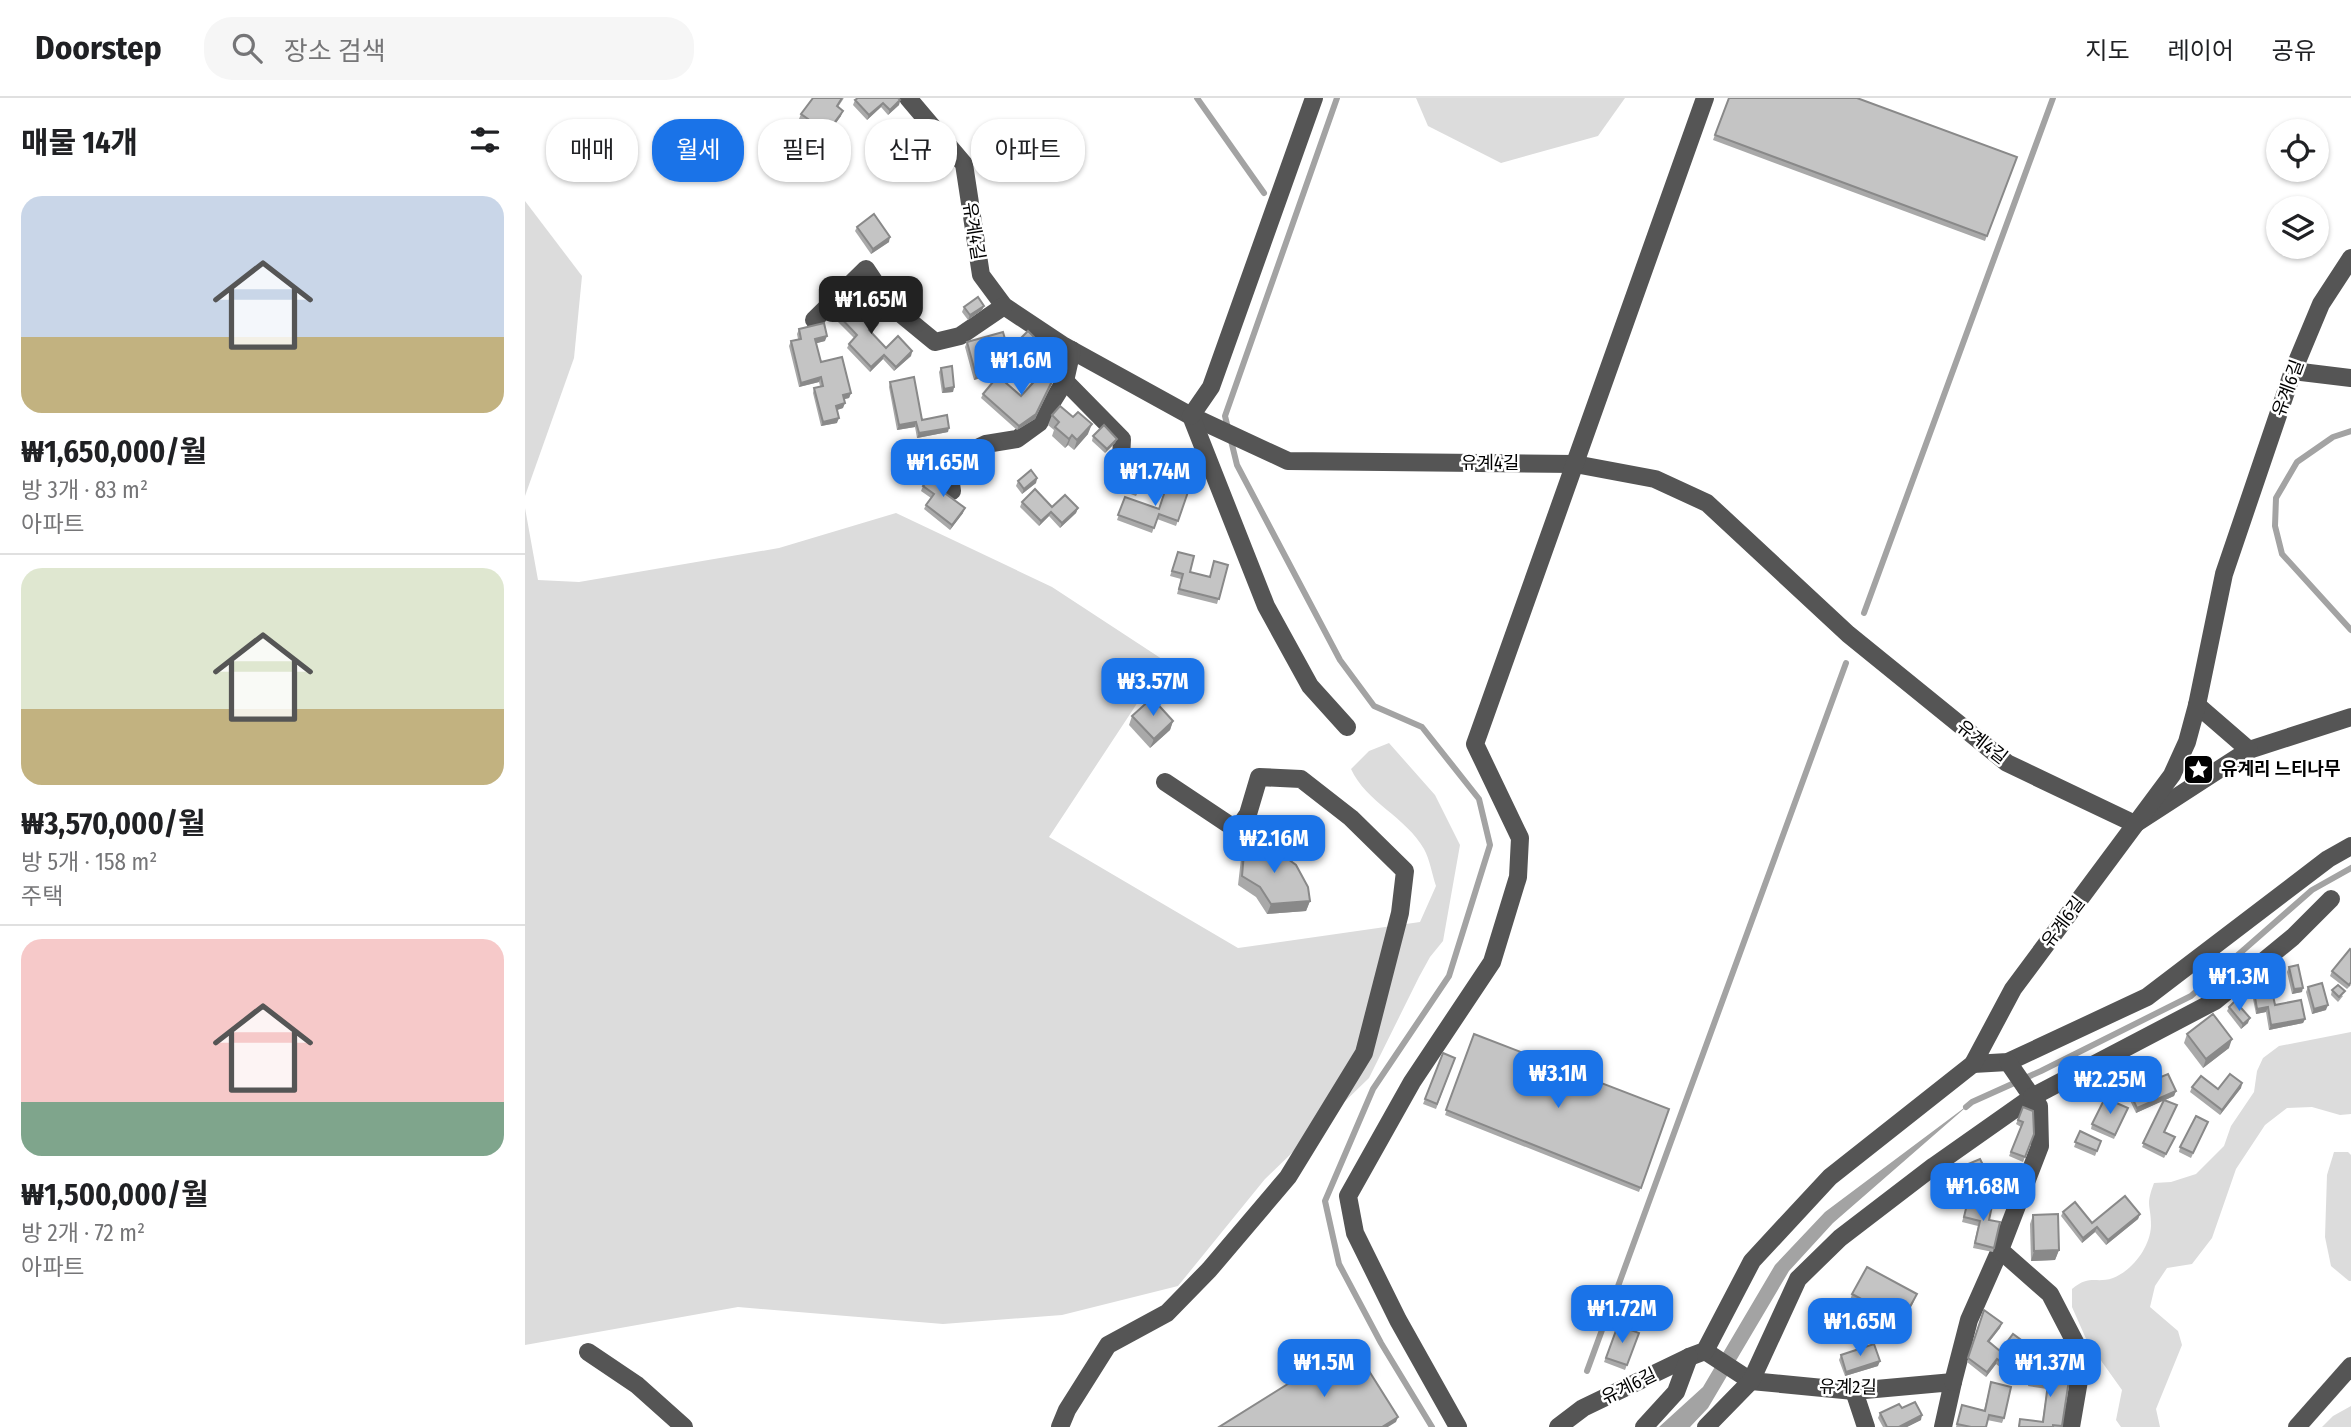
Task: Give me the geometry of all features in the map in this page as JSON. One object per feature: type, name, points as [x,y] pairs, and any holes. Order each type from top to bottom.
[{"type":"street","name":"유계4길","points":[[908,98],[964,164],[981,275],[1004,306],[1072,350],[1191,416],[1289,461],[1575,464],[1655,479],[1707,503],[1848,634],[2007,763],[2135,824]]},
{"type":"street","points":[[1314,98],[1211,387],[1191,416],[1266,606],[1310,686],[1347,727]]},
{"type":"street","points":[[1458,1427],[1398,1320],[1355,1233],[1348,1196],[1412,1082],[1468,1001],[1492,962],[1496,950],[1518,877],[1520,838],[1475,744],[1705,98]]},
{"type":"street","name":"유계6길","points":[[1558,1427],[1583,1408],[1697,1354],[1752,1261],[1821,1186],[1973,1064],[2013,989],[2172,775],[2187,742],[2197,705],[2224,574],[2293,372],[2321,304],[2351,258]]},
{"type":"street","points":[[814,320],[866,269],[890,305],[935,342],[960,336],[1004,306]]},
{"type":"street","points":[[952,491],[948,462],[986,444],[1017,439],[1039,423],[1065,381],[1072,350]]},
{"type":"street","points":[[2293,372],[2351,378]]},
{"type":"street","points":[[1065,381],[1122,439],[1120,479]]},
{"type":"street","points":[[2197,705],[2249,751]]},
{"type":"street","points":[[2135,824],[2249,751],[2351,716]]},
{"type":"street","points":[[1060,1427],[1067,1410],[1108,1345],[1167,1313],[1209,1270],[1287,1177],[1364,1053],[1400,913],[1405,871],[1351,818],[1301,779],[1259,777],[1248,814],[1237,830],[1165,782]]},
{"type":"street","points":[[1973,1064],[2008,1062],[2147,997],[2328,859],[2351,846]]},
{"type":"street","points":[[1706,1427],[1751,1381],[1798,1279],[1840,1238],[1934,1166],[2032,1097],[2215,1001],[2293,937],[2331,899]]},
{"type":"street","points":[[1943,1427],[1969,1320],[2000,1250],[2040,1146],[2039,1106],[2008,1062]]},
{"type":"street","points":[[2000,1250],[2050,1294],[2077,1346],[2081,1368],[2071,1427]]},
{"type":"street","points":[[588,1352],[636,1385],[684,1427]]},
{"type":"street","points":[[1644,1427],[1676,1392],[1697,1354]]},
{"type":"street","name":"유계2길","points":[[1697,1354],[1751,1381],[1854,1391],[1953,1382]]},
{"type":"street","points":[[2297,1427],[2351,1366]]},
{"type":"street","points":[[1854,1391],[1866,1427]]},
{"type":"shaded area","points":[[1416,98],[1625,98],[1598,136],[1501,163],[1428,126]]},
{"type":"shaded area","points":[[525,201],[582,276],[574,358],[525,496]]},
{"type":"shaded area","points":[[525,508],[538,580],[579,582],[779,548],[896,513],[1052,587],[1165,661],[1049,837],[1238,948],[1420,922],[1436,886],[1426,853],[1407,828],[1366,791],[1351,769],[1369,751],[1389,743],[1435,795],[1460,845],[1443,941],[1419,977],[1369,1078],[1265,1179],[1178,1286],[1062,1315],[943,1324],[738,1307],[525,1345]]},
{"type":"shaded area","points":[[2351,1032],[2351,1114],[2340,1115],[2312,1107],[2287,1108],[2265,1125],[2236,1169],[2212,1238],[2192,1264],[2167,1268],[2155,1286],[2150,1307],[2178,1331],[2182,1345],[2156,1409],[2160,1427],[2121,1427],[2116,1420],[2122,1390],[2087,1341],[2072,1307],[2072,1289],[2084,1282],[2113,1278],[2134,1264],[2144,1250],[2150,1234],[2149,1201],[2154,1183],[2171,1182],[2196,1174],[2224,1146],[2231,1126],[2254,1092],[2257,1071],[2263,1058],[2279,1046]]},
{"type":"shaded area","points":[[1972,1102],[1833,1223],[1789,1271],[1708,1408],[1690,1427],[1659,1427],[1703,1387],[1775,1265],[1825,1212]]},
{"type":"shaded area","points":[[2334,1152],[2348,1152],[2351,1155],[2351,1281],[2331,1266],[2325,1237],[2327,1175]]},
{"type":"shaded area","points":[[2351,1406],[2351,1427],[2322,1427],[2333,1416]]},
{"type":"building","points":[[813,98],[842,98],[837,106],[843,111],[837,119],[808,119],[801,114]]},
{"type":"building","points":[[1729,98],[1857,98],[2017,157],[1987,236],[1715,135]]},
{"type":"building","points":[[855,100],[900,100],[890,110],[883,103],[869,115]]},
{"type":"building","points":[[874,214],[890,237],[873,249],[857,227]]},
{"type":"building","points":[[857,296],[880,320],[869,330],[886,348],[898,336],[912,351],[896,367],[884,355],[871,367],[849,344],[857,335],[838,315]]},
{"type":"building","points":[[978,297],[984,306],[970,315],[964,307]]},
{"type":"building","points":[[824,323],[827,336],[815,339],[821,362],[842,357],[851,393],[843,395],[845,403],[836,406],[839,418],[823,422],[814,388],[823,386],[821,377],[801,383],[791,341],[801,339],[799,329]]},
{"type":"building","points":[[1028,331],[1042,345],[1034,353],[1020,339]]},
{"type":"building","points":[[1003,332],[1009,353],[995,357],[999,368],[976,375],[967,342]]},
{"type":"building","points":[[1050,364],[1057,371],[1036,414],[1019,426],[983,394],[998,376],[1021,396]]},
{"type":"building","points":[[952,366],[954,387],[944,389],[941,368]]},
{"type":"building","points":[[914,377],[922,420],[947,415],[949,428],[919,433],[916,422],[899,425],[890,382]]},
{"type":"building","points":[[1060,406],[1073,417],[1078,412],[1092,424],[1077,440],[1072,435],[1069,439],[1055,427],[1059,422],[1052,415]]},
{"type":"building","points":[[1104,425],[1117,439],[1107,449],[1093,436]]},
{"type":"building","points":[[1135,467],[1161,478],[1156,489],[1141,483],[1138,492],[1127,487]]},
{"type":"building","points":[[936,470],[950,481],[942,491],[965,508],[952,525],[926,505],[934,494],[923,486]]},
{"type":"building","points":[[1031,470],[1037,478],[1024,489],[1018,481]]},
{"type":"building","points":[[1167,485],[1188,492],[1178,521],[1159,514],[1154,528],[1118,515],[1125,497],[1159,509]]},
{"type":"building","points":[[1035,489],[1052,507],[1065,495],[1078,508],[1062,523],[1051,512],[1041,521],[1022,502]]},
{"type":"building","points":[[1178,552],[1194,556],[1190,572],[1210,577],[1214,561],[1228,565],[1219,599],[1179,589],[1183,574],[1172,571]]},
{"type":"building","points":[[1152,698],[1173,721],[1154,739],[1132,716]]},
{"type":"building","points":[[1245,841],[1261,844],[1296,865],[1308,887],[1310,901],[1271,904],[1260,887],[1242,876]]},
{"type":"building","points":[[2350,949],[2351,982],[2349,985],[2332,971]]},
{"type":"building","points":[[2298,965],[2303,988],[2294,989],[2289,967]]},
{"type":"building","points":[[2269,976],[2275,1005],[2301,1000],[2305,1019],[2271,1025],[2268,1007],[2257,1009],[2252,979]]},
{"type":"building","points":[[2322,983],[2328,1005],[2314,1009],[2308,987]]},
{"type":"building","points":[[2338,985],[2345,991],[2339,997],[2332,990]]},
{"type":"building","points":[[2235,1001],[2250,1018],[2243,1024],[2229,1007]]},
{"type":"building","points":[[2213,1014],[2232,1039],[2206,1059],[2187,1034]]},
{"type":"building","points":[[1474,1034],[1669,1109],[1641,1188],[1446,1110]]},
{"type":"building","points":[[1443,1053],[1455,1058],[1437,1104],[1425,1099]]},
{"type":"building","points":[[2117,1063],[2124,1074],[2129,1070],[2135,1079],[2122,1087],[2110,1068]]},
{"type":"building","points":[[2168,1074],[2176,1091],[2137,1108],[2127,1087],[2148,1078],[2149,1082]]},
{"type":"building","points":[[2230,1074],[2242,1083],[2222,1110],[2192,1087],[2201,1076],[2218,1089]]},
{"type":"building","points":[[2105,1098],[2128,1108],[2115,1135],[2092,1124]]},
{"type":"building","points":[[2164,1100],[2177,1105],[2164,1132],[2175,1137],[2166,1154],[2143,1143]]},
{"type":"building","points":[[2023,1107],[2033,1111],[2034,1134],[2025,1157],[2011,1152],[2023,1122],[2018,1120]]},
{"type":"building","points":[[2196,1116],[2208,1122],[2193,1153],[2180,1147]]},
{"type":"building","points":[[2080,1131],[2101,1141],[2097,1151],[2075,1142]]},
{"type":"building","points":[[1980,1159],[1988,1175],[2011,1166],[2019,1184],[1989,1197],[1984,1187],[1972,1192],[1961,1167]]},
{"type":"building","points":[[2125,1196],[2140,1214],[2108,1240],[2097,1227],[2083,1238],[2063,1212],[2075,1202],[2092,1223]]},
{"type":"building","points":[[1968,1200],[1992,1206],[1989,1220],[2000,1222],[1994,1248],[1975,1243],[1980,1221],[1964,1217]]},
{"type":"building","points":[[2058,1214],[2059,1250],[2034,1251],[2033,1215]]},
{"type":"building","points":[[1867,1267],[1917,1294],[1902,1321],[1852,1294]]},
{"type":"building","points":[[1984,1310],[2002,1323],[1988,1341],[2000,1351],[2013,1334],[2028,1345],[2010,1369],[1997,1359],[1987,1372],[1968,1358]]},
{"type":"building","points":[[1618,1325],[1639,1333],[1627,1365],[1606,1358]]},
{"type":"building","points":[[1352,1344],[1398,1417],[1382,1427],[1219,1427]]},
{"type":"building","points":[[1874,1344],[1880,1361],[1846,1372],[1841,1355]]},
{"type":"building","points":[[2031,1367],[2054,1370],[2053,1378],[2069,1380],[2062,1426],[2019,1427],[2020,1419],[2043,1422],[2048,1384],[2029,1381]]},
{"type":"building","points":[[1991,1382],[2011,1387],[2004,1418],[1989,1415],[1986,1427],[1957,1424],[1962,1405],[1985,1411]]},
{"type":"building","points":[[1915,1402],[1922,1415],[1899,1427],[1887,1427],[1880,1413],[1899,1404],[1902,1408]]},
{"type":"waterway","points":[[1197,98],[1264,193]]},
{"type":"waterway","points":[[1337,98],[1225,416],[1237,465],[1340,660],[1374,706],[1422,727],[1479,799],[1490,845],[1449,976],[1373,1089],[1325,1201],[1339,1264],[1381,1343],[1432,1427]]},
{"type":"waterway","points":[[1864,613],[2053,98]]},
{"type":"waterway","points":[[2351,431],[2333,437],[2297,462],[2276,498],[2275,526],[2282,554],[2351,630]]},
{"type":"waterway","points":[[1587,1371],[1846,663]]},
{"type":"waterway","points":[[1966,1107],[2191,996],[2312,890],[2351,868]]},
{"type":"place","name":"유계리 느티나무","points":[[2198,769]]}]
